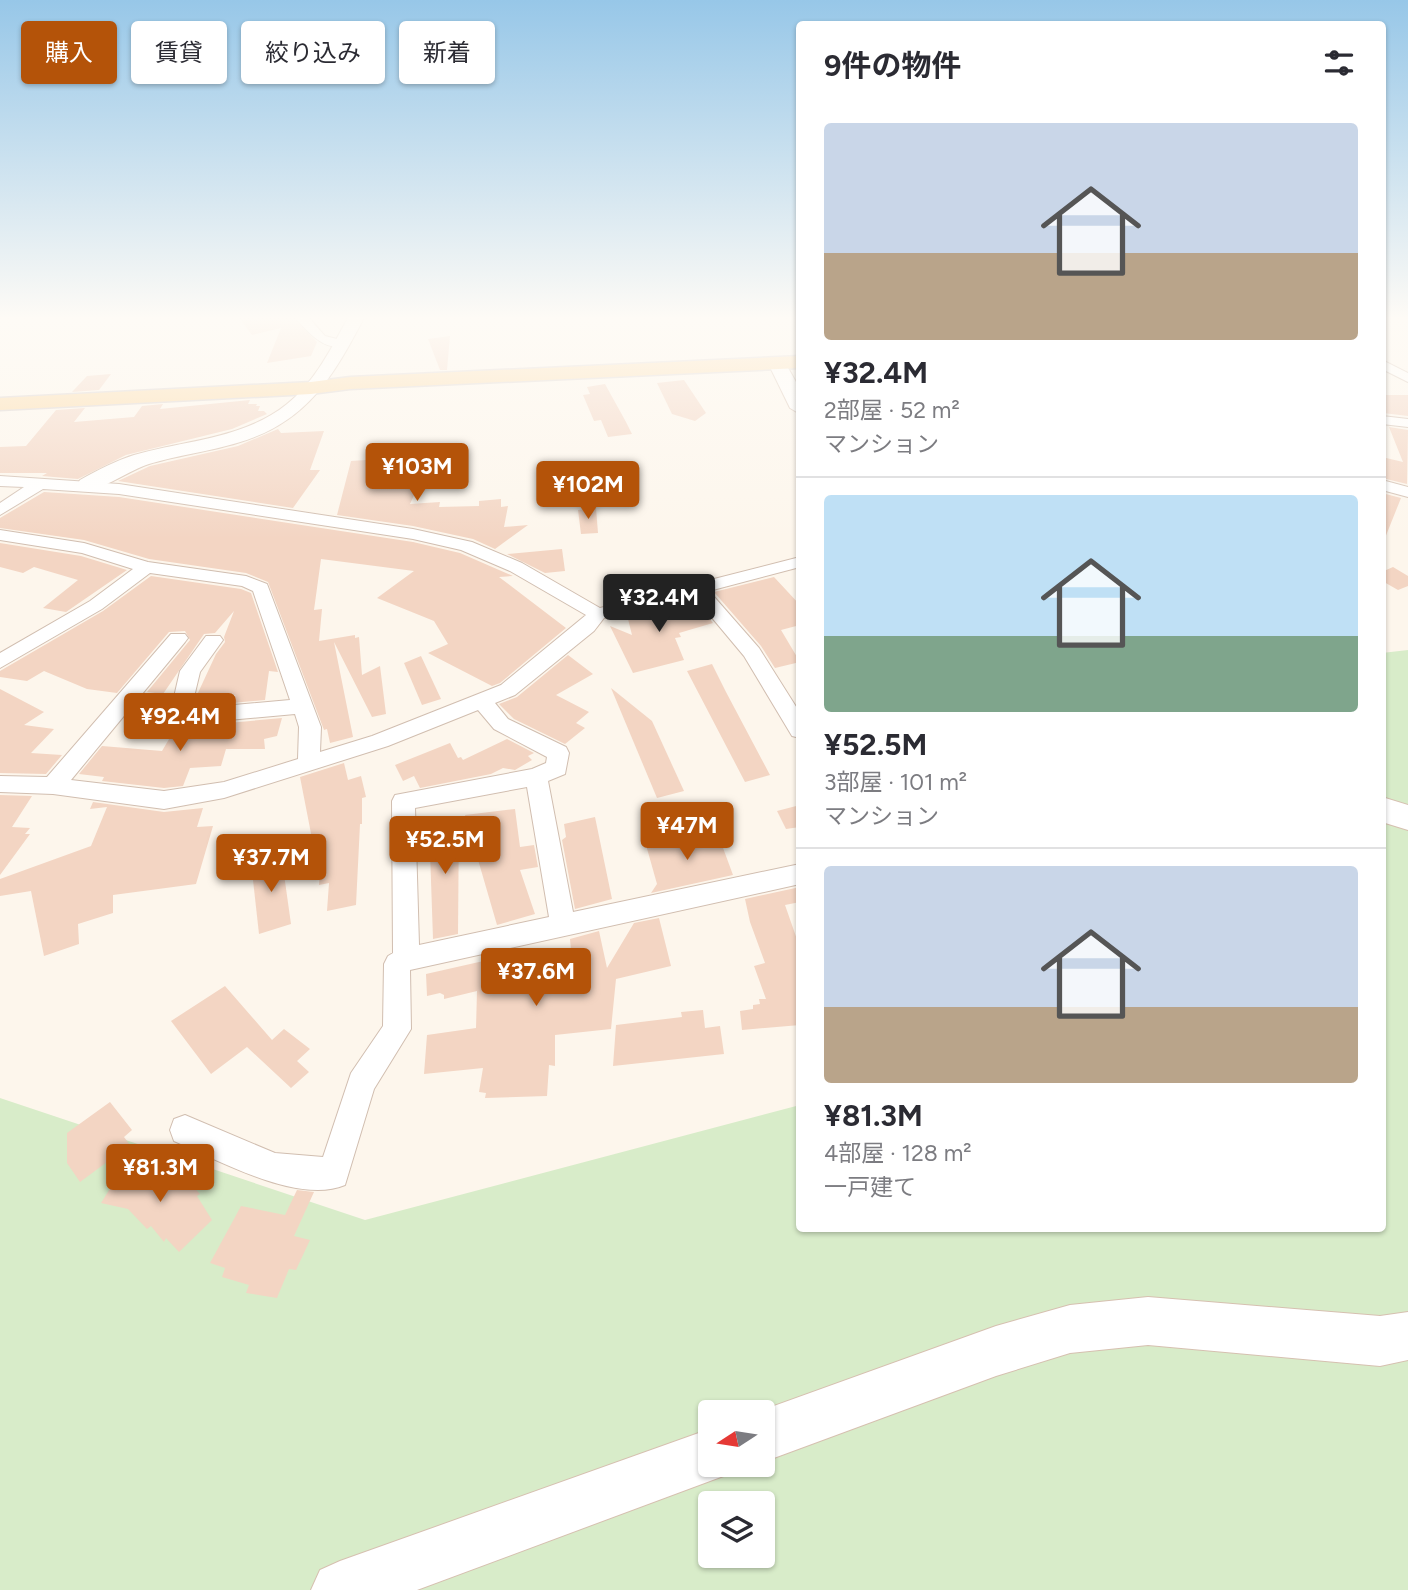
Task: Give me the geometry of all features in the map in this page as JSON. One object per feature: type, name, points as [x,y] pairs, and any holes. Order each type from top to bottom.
[{"type":"main road","points":[[0,404],[252,390]]},
{"type":"street","points":[[88,485],[121,467],[241,435],[268,424],[293,408],[308,390]]},
{"type":"street","points":[[1386,420],[1408,423]]},
{"type":"street","points":[[0,481],[88,485],[413,534],[466,546],[516,567],[597,614]]},
{"type":"street","points":[[0,510],[39,484]]},
{"type":"street","points":[[1386,486],[1408,492]]},
{"type":"street","points":[[0,535],[84,548],[146,567],[246,581],[261,588],[310,727],[309,763]]},
{"type":"street","points":[[0,784],[53,786],[164,800],[225,790],[380,741],[508,690],[587,626],[597,614],[796,563]]},
{"type":"street","points":[[0,662],[96,605],[146,567]]},
{"type":"street","points":[[697,588],[752,652],[796,724]]},
{"type":"street","points":[[53,786],[178,638]]},
{"type":"street","points":[[213,640],[190,671],[184,697],[195,716],[303,706]]},
{"type":"street","points":[[406,959],[403,802],[536,777],[557,768],[558,753],[501,724],[482,701]]},
{"type":"street","points":[[536,777],[563,925]]},
{"type":"street","points":[[1386,810],[1408,818]]},
{"type":"street","points":[[185,1130],[275,1169],[334,1174],[361,1083],[397,1029],[397,964],[406,959],[796,875]]},
{"type":"street","points":[[775,1432],[996,1351],[1070,1329],[1148,1321],[1380,1341],[1408,1336]]},
{"type":"street","points":[[340,1590],[698,1459]]},
{"type":"green space","points":[[1408,650],[1408,1590],[0,1590],[0,1098],[365,1220],[796,1106],[796,1232],[1386,1232],[1386,653]]},
{"type":"building","points":[[588,390],[608,390],[632,434],[608,437],[601,420],[594,421],[583,395],[590,394]]},
{"type":"building","points":[[660,390],[691,390],[706,413],[695,421],[672,414]]},
{"type":"building","points":[[1386,395],[1408,395],[1408,416],[1386,413]]},
{"type":"building","points":[[250,400],[248,404],[257,404],[256,406],[260,406],[258,411],[267,414],[232,429],[126,455],[78,479],[42,476],[47,473],[0,473],[0,447],[26,446],[56,410],[85,408],[74,422],[134,417],[142,406],[163,404],[160,409]]},
{"type":"building","points":[[1389,427],[1408,430],[1407,484],[1386,479],[1386,458],[1403,462]]},
{"type":"building","points":[[278,429],[281,433],[324,431],[310,470],[320,470],[293,508],[118,481],[150,466],[238,446]]},
{"type":"building","points":[[431,458],[410,504],[440,502],[439,507],[479,506],[479,501],[501,499],[501,507],[508,506],[504,527],[528,525],[495,549],[473,539],[413,526],[337,515],[351,461]]},
{"type":"building","points":[[44,492],[119,497],[413,542],[460,553],[513,576],[499,577],[566,628],[500,683],[492,686],[428,653],[448,644],[434,621],[377,598],[414,571],[321,559],[314,610],[322,609],[319,641],[355,635],[355,638],[359,637],[362,675],[380,666],[386,714],[372,717],[334,642],[353,737],[330,743],[327,729],[324,730],[268,582],[246,573],[149,559],[84,540],[0,528],[0,518]]},
{"type":"building","points":[[1386,494],[1401,498],[1386,536]]},
{"type":"building","points":[[596,508],[598,533],[581,534],[578,510]]},
{"type":"building","points":[[0,543],[81,556],[127,570],[66,612],[43,608],[78,580],[34,567],[23,573],[0,567]]},
{"type":"building","points":[[562,549],[565,571],[545,573],[507,554]]},
{"type":"building","points":[[1393,567],[1408,576],[1408,586],[1398,590],[1386,583],[1386,570]]},
{"type":"building","points":[[151,576],[241,589],[251,593],[278,672],[269,671],[265,700],[221,704],[236,695],[197,695],[216,654],[225,642],[224,637],[234,611],[215,633],[204,634],[163,694],[147,692],[190,640],[185,631],[169,632],[117,693],[87,689],[44,671],[27,681],[0,677],[0,671],[103,611]]},
{"type":"building","points":[[660,576],[664,589],[623,599],[618,580]]},
{"type":"building","points":[[774,577],[796,601],[796,626],[781,630],[796,655],[796,663],[775,668],[761,646],[714,592]]},
{"type":"building","points":[[693,599],[713,623],[679,633],[681,637],[675,638],[684,660],[633,673],[610,626],[632,635],[627,615]]},
{"type":"building","points":[[568,655],[593,674],[556,695],[589,712],[576,723],[585,728],[565,744],[514,719],[499,704],[517,697]]},
{"type":"building","points":[[421,656],[441,699],[422,705],[404,663]]},
{"type":"building","points":[[712,664],[770,775],[745,782],[687,671]]},
{"type":"building","points":[[611,688],[652,721],[684,791],[657,798]]},
{"type":"building","points":[[0,689],[44,712],[24,725],[54,729],[31,753],[62,755],[46,774],[0,773]]},
{"type":"building","points":[[282,718],[277,736],[264,739],[265,749],[226,749],[221,766],[190,768],[183,786],[164,788],[102,781],[104,777],[79,774],[102,746],[162,751],[175,729],[186,723],[195,726]]},
{"type":"building","points":[[507,739],[534,753],[528,756],[532,760],[515,770],[503,768],[491,774],[420,788],[414,776],[403,781],[395,765],[450,743],[458,758],[463,760]]},
{"type":"building","points":[[344,763],[348,780],[361,776],[366,797],[362,798],[356,905],[327,911],[329,883],[319,885],[321,852],[315,854],[300,777]]},
{"type":"building","points":[[0,795],[32,796],[12,827],[30,828],[25,834],[30,834],[0,875]]},
{"type":"building","points":[[93,802],[164,812],[203,808],[197,827],[213,826],[196,884],[113,895],[113,913],[78,924],[79,944],[44,956],[31,891],[0,896],[0,879],[91,846],[107,807],[90,809]]},
{"type":"building","points":[[796,806],[796,828],[786,829],[777,811]]},
{"type":"building","points":[[515,809],[520,847],[534,845],[538,867],[520,870],[535,914],[497,925],[465,815]]},
{"type":"building","points":[[459,817],[458,934],[433,939],[429,822]]},
{"type":"building","points":[[595,817],[612,899],[575,909],[562,840],[566,837],[564,824]]},
{"type":"building","points":[[689,836],[691,843],[719,837],[733,875],[651,893],[657,884],[646,845]]},
{"type":"building","points":[[281,853],[291,924],[259,934],[251,862]]},
{"type":"building","points":[[796,888],[796,903],[785,905],[796,937],[796,1025],[742,1030],[740,1011],[753,1009],[753,1005],[760,1004],[759,999],[766,999],[754,966],[765,963],[745,899]]},
{"type":"building","points":[[659,918],[671,966],[616,979],[611,1029],[555,1035],[555,1066],[549,1065],[547,1096],[485,1098],[486,1093],[479,1092],[483,1068],[424,1074],[427,1035],[476,1028],[477,991],[444,999],[444,995],[440,993],[427,996],[426,974],[515,954],[516,961],[571,950],[570,939],[599,931],[607,968],[634,923]]},
{"type":"building","points":[[225,986],[272,1040],[284,1029],[310,1049],[297,1061],[309,1072],[291,1088],[247,1047],[211,1074],[171,1021]]},
{"type":"building","points":[[703,1010],[705,1028],[720,1026],[724,1054],[613,1066],[616,1025],[682,1017],[681,1012]]},
{"type":"building","points":[[110,1102],[132,1130],[124,1137],[130,1145],[80,1182],[67,1163],[67,1133]]},
{"type":"building","points":[[133,1152],[155,1194],[179,1171],[200,1194],[197,1196],[212,1220],[179,1252],[166,1238],[164,1242],[151,1226],[147,1229],[128,1209],[101,1203]]},
{"type":"building","points":[[297,1190],[314,1192],[294,1236],[310,1240],[296,1270],[289,1269],[277,1298],[246,1293],[249,1285],[222,1277],[225,1268],[210,1263],[241,1206],[285,1215]]}]
